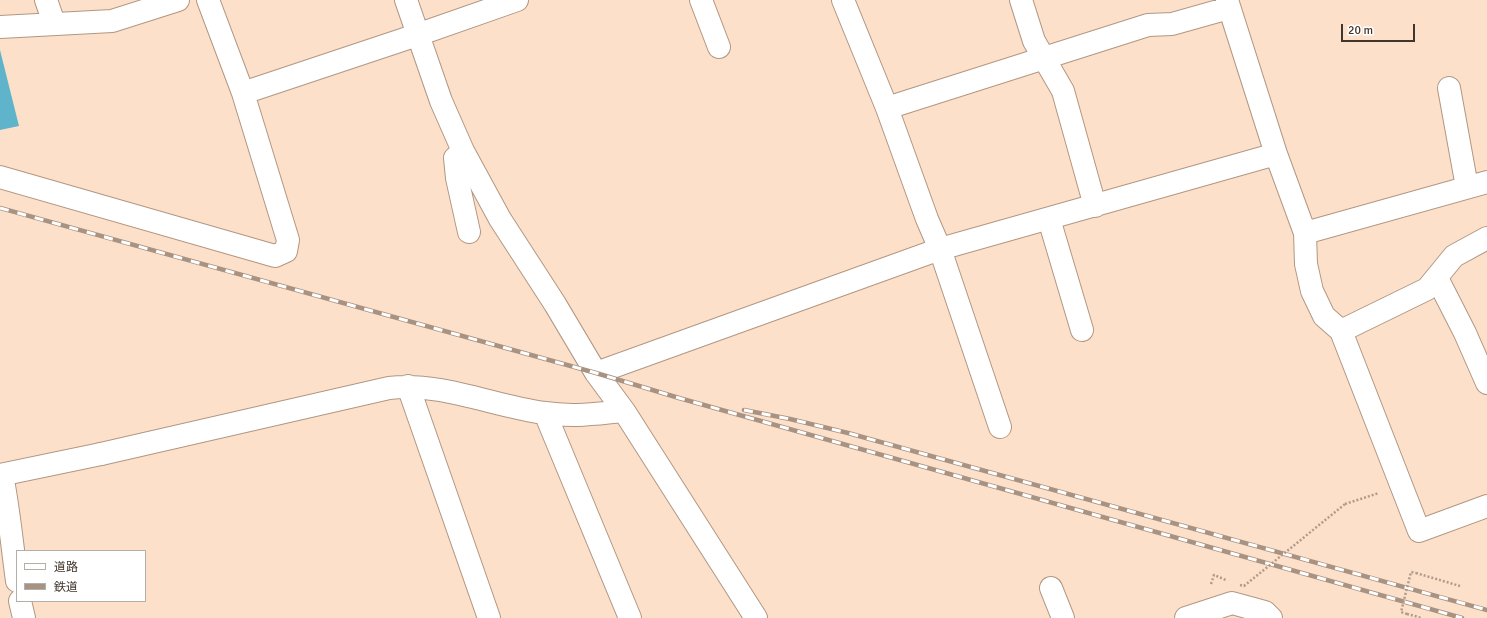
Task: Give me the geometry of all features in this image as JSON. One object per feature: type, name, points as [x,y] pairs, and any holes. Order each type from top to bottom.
[{"type":"street","points":[[46,0],[54,24]]},
{"type":"street","points":[[0,27],[112,21],[178,0]]},
{"type":"street","points":[[0,177],[275,256],[286,251],[288,240],[243,93],[208,0]]},
{"type":"street","points":[[406,0],[440,101],[463,151],[500,219],[555,304],[596,373],[624,411],[756,618]]},
{"type":"street","points":[[243,93],[517,0]]},
{"type":"street","points":[[701,0],[719,47]]},
{"type":"street","points":[[843,0],[887,108],[927,219],[940,249],[1000,427]]},
{"type":"street","points":[[1021,0],[1034,41],[1042,58],[1063,91],[1095,206]]},
{"type":"street","points":[[887,108],[1148,25],[1172,24],[1228,4],[1276,154],[1305,233],[1306,264],[1312,291],[1324,316],[1341,331],[1419,531],[1487,506]]},
{"type":"street","points":[[1305,233],[1477,185],[1449,88]]},
{"type":"street","points":[[463,151],[455,158],[457,178],[469,232]]},
{"type":"street","points":[[596,373],[940,249],[1276,154]]},
{"type":"street","points":[[1049,219],[1082,330]]},
{"type":"street","points":[[1341,331],[1427,289],[1438,278],[1454,256],[1487,238]]},
{"type":"street","points":[[1438,278],[1465,333],[1487,383]]},
{"type":"street","points":[[16,575],[10,537],[8,506],[1,475],[101,454],[389,388],[408,386],[431,387],[545,413],[582,415],[624,411]]},
{"type":"street","points":[[408,386],[489,618]]},
{"type":"street","points":[[545,413],[630,618]]},
{"type":"street","points":[[1051,588],[1063,618]]},
{"type":"street","points":[[20,602],[24,618]]},
{"type":"street","points":[[1186,618],[1213,614],[1232,603],[1265,612],[1271,618]]},
{"type":"path","points":[[1240,585],[1244,586],[1345,504],[1386,490]]},
{"type":"path","points":[[1422,618],[1401,612],[1411,572],[1460,586]]},
{"type":"water","points":[[0,50],[19,126],[0,130]]},
{"type":"railway","points":[[0,208],[596,373],[679,398],[1462,618]]},
{"type":"railway","points":[[744,410],[848,433],[1487,610]]}]
